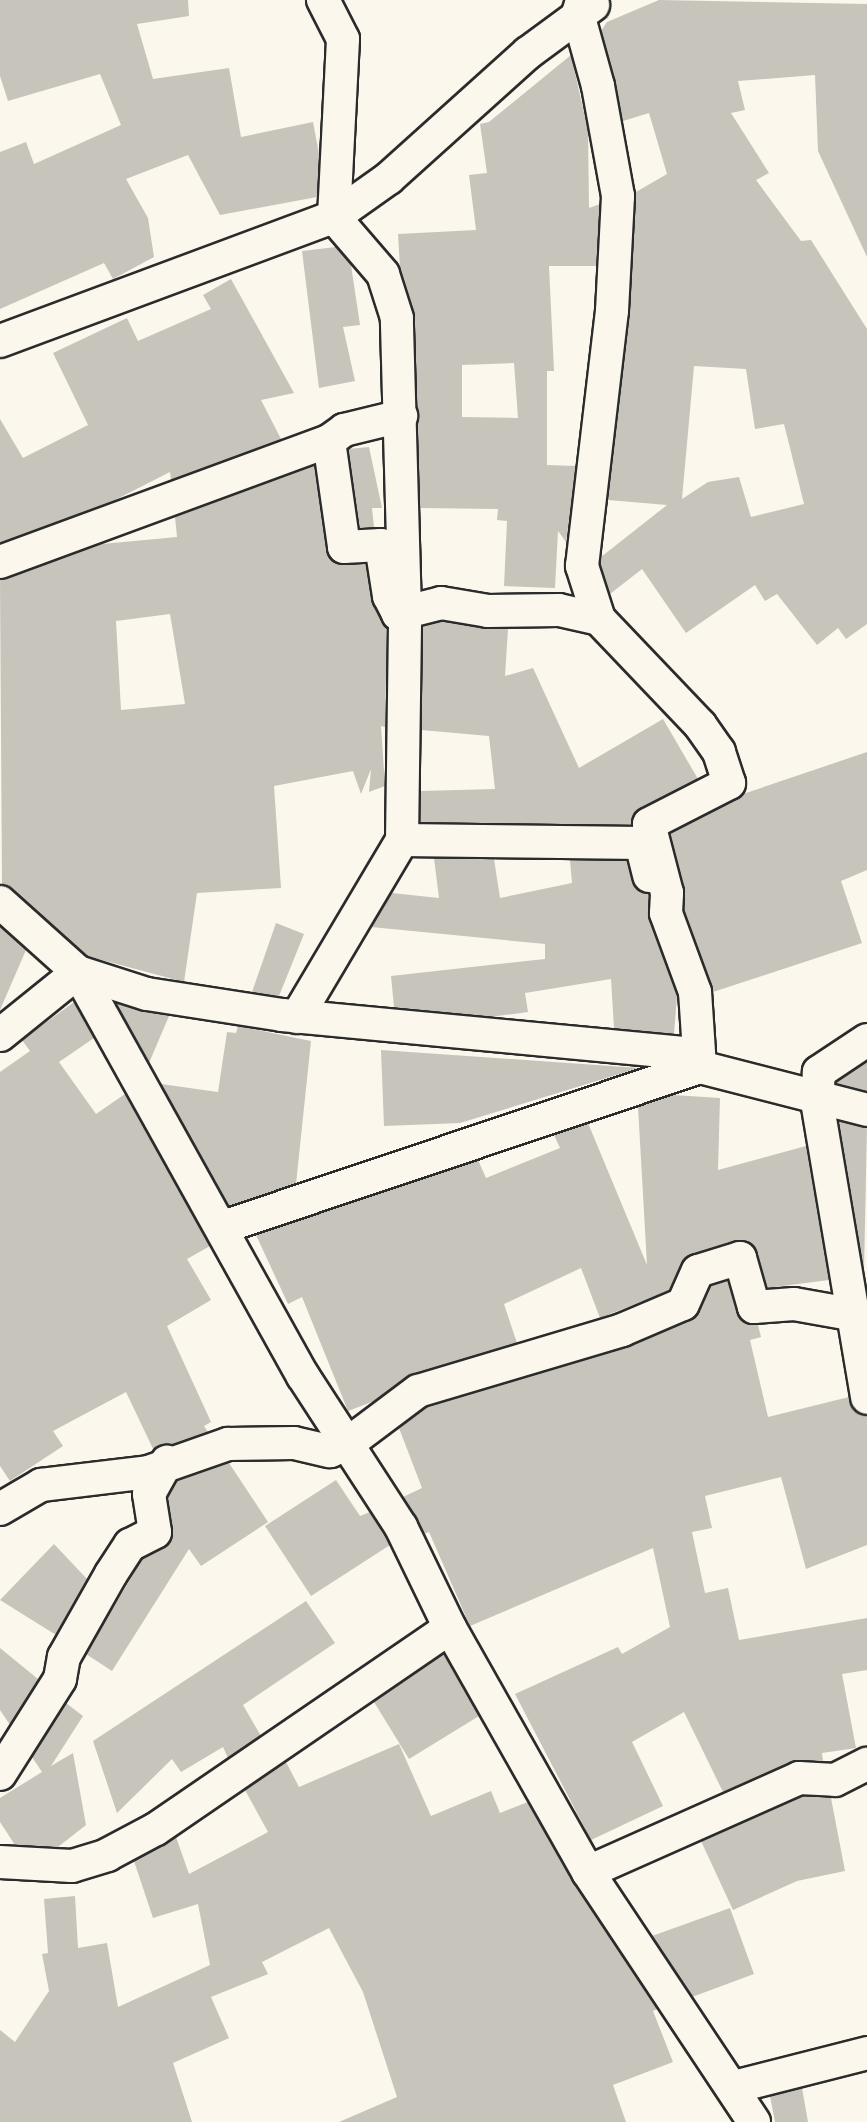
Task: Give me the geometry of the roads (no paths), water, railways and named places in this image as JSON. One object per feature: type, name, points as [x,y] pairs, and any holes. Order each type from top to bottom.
[{"type":"street","points":[[297,1017],[402,840],[405,612],[397,318],[383,274],[334,217],[343,39],[323,0]]},
{"type":"street","points":[[0,341],[334,217],[389,178],[587,5]]},
{"type":"street","points":[[587,5],[598,86],[618,196],[612,311],[582,566],[599,619],[700,725],[718,752],[729,783],[649,824],[667,893],[666,913],[695,992],[697,1061]]},
{"type":"street","points":[[0,562],[329,441],[344,430],[401,416]]},
{"type":"street","points":[[329,441],[344,547],[381,545],[389,596],[398,614],[441,603],[488,611],[559,610],[599,619]]},
{"type":"street","points":[[402,840],[641,843],[697,1061]]},
{"type":"street","points":[[0,902],[78,972],[346,1445],[401,1527],[450,1628],[588,1872],[734,2087],[754,2122]]},
{"type":"street","points":[[78,972],[147,993],[297,1017],[697,1061],[817,1101],[867,1110]]},
{"type":"street","points":[[0,1035],[78,972]]},
{"type":"street","points":[[867,1040],[819,1072],[817,1101],[850,1314],[867,1398]]},
{"type":"street","points":[[223,1227],[697,1061]]},
{"type":"street","points":[[0,1509],[41,1485],[148,1472],[167,1462],[228,1444],[294,1443],[330,1451],[346,1445],[418,1391],[622,1330],[683,1304],[698,1271],[740,1258],[754,1307],[794,1304],[850,1314]]},
{"type":"street","points":[[0,1774],[60,1679],[64,1657],[111,1574],[130,1545],[154,1532],[149,1494],[167,1462]]},
{"type":"street","points":[[0,1862],[72,1866],[107,1855],[156,1829],[450,1628]]},
{"type":"street","points":[[588,1872],[799,1778],[834,1780],[867,1764]]},
{"type":"street","points":[[734,2087],[867,2053]]}]
